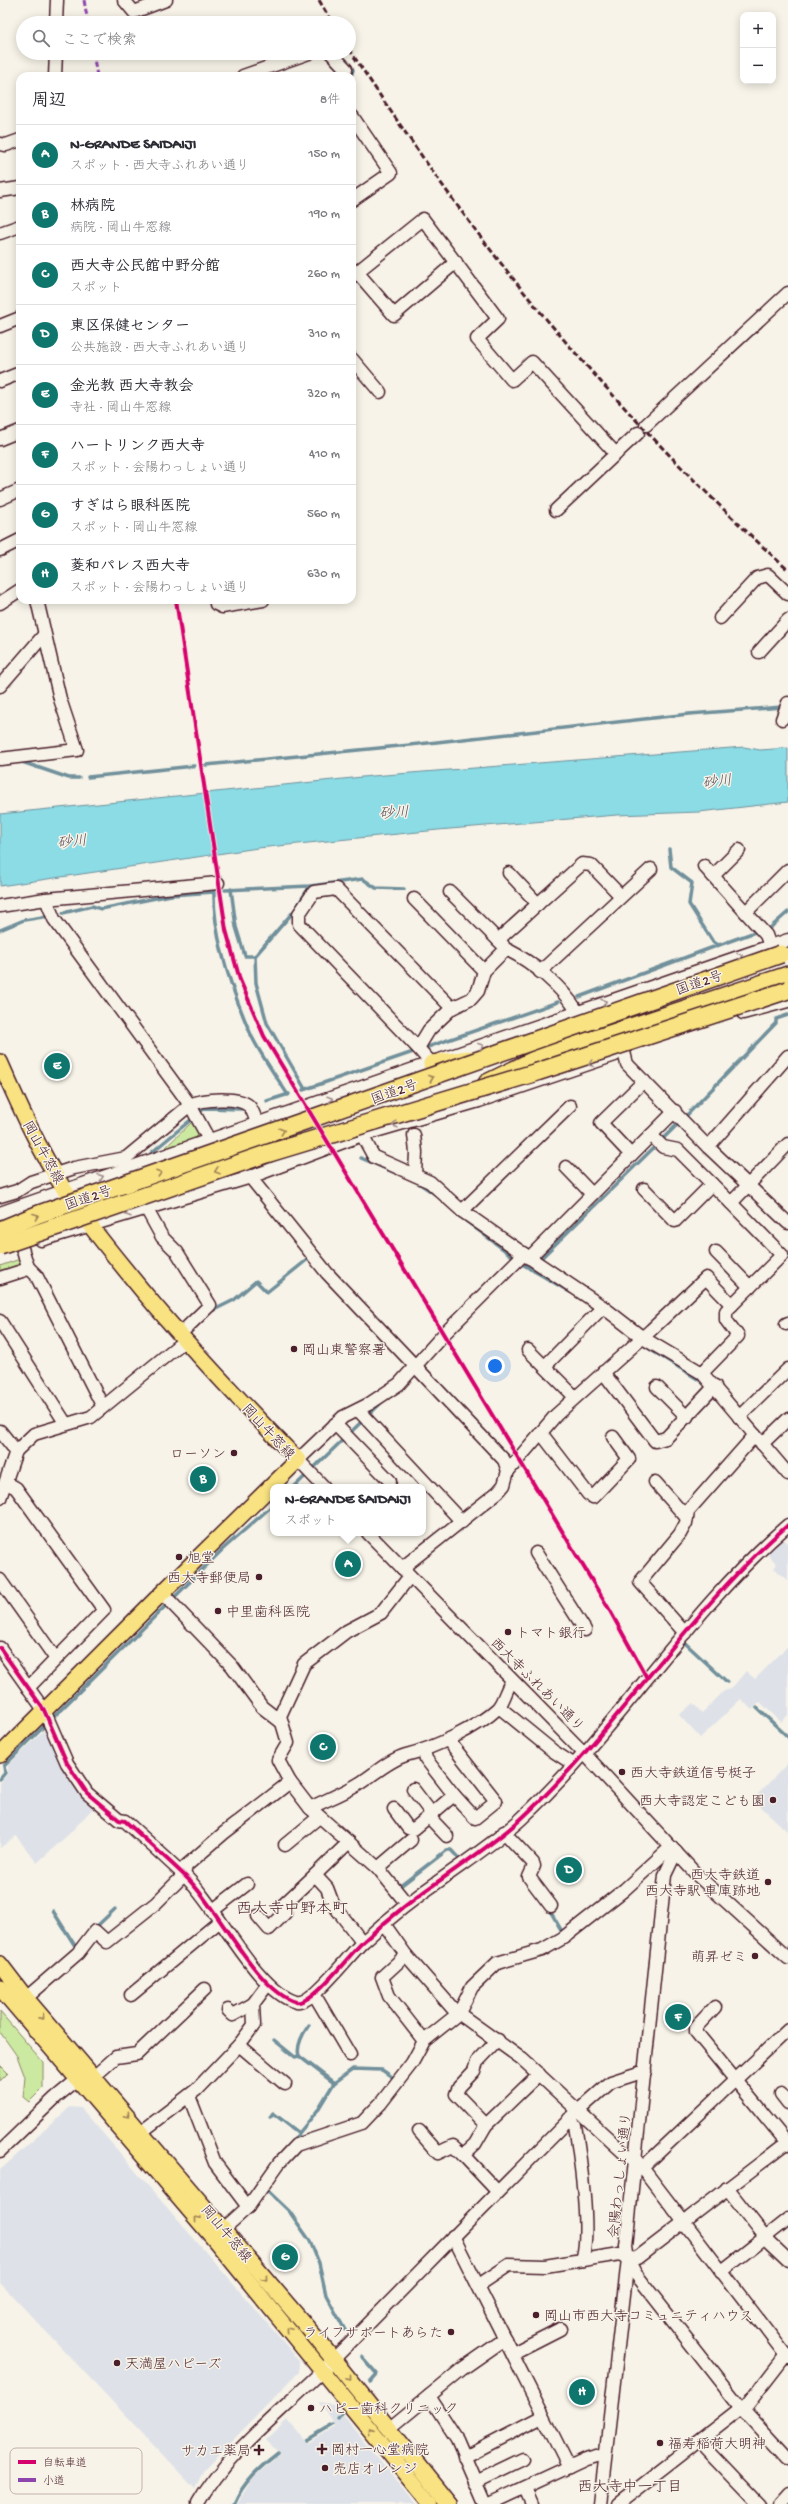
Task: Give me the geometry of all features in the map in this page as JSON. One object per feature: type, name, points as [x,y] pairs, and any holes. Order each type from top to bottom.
[{"type":"highway","points":[[432,1113],[516,1067],[701,998],[784,951]]},
{"type":"highway","name":"国道2号","points":[[0,1230],[39,1214],[784,951]]},
{"type":"highway","points":[[432,1064],[511,1055],[536,1049],[701,998],[788,975]]},
{"type":"highway","name":"国道2号","points":[[0,1246],[266,1154],[534,1073],[788,990]]},
{"type":"main road","name":"岡山牛窓線","points":[[0,1062],[27,1124],[65,1190],[91,1226],[182,1338],[306,1468],[289,1484]]},
{"type":"main road","name":"岡山牛窓線","points":[[0,1755],[48,1718],[168,1598],[270,1502]]},
{"type":"main road","name":"岡山牛窓線","points":[[0,1964],[86,2078]]},
{"type":"main road","name":"岡山牛窓線","points":[[0,1988],[86,2078],[136,2136],[218,2234],[323,2370],[438,2501]]},
{"type":"main road","name":"岡山牛窓線","points":[[218,2234],[334,2359],[390,2428],[438,2501]]},
{"type":"street","points":[[56,16],[57,0]]},
{"type":"street","points":[[124,0],[134,12],[166,0]]},
{"type":"street","points":[[55,72],[56,60]]},
{"type":"street","points":[[254,72],[289,60]]},
{"type":"street","points":[[338,60],[346,69],[345,72]]},
{"type":"street","points":[[356,122],[391,173],[356,197]]},
{"type":"street","points":[[0,144],[6,146],[16,142]]},
{"type":"street","points":[[0,191],[16,189]]},
{"type":"street","points":[[356,273],[423,219],[498,319],[477,339],[512,380],[532,362],[616,454]]},
{"type":"street","points":[[0,233],[16,227]]},
{"type":"street","points":[[356,275],[394,315],[456,262]]},
{"type":"street","points":[[556,510],[788,293]]},
{"type":"street","points":[[0,326],[16,320]]},
{"type":"street","points":[[356,364],[380,392]]},
{"type":"street","points":[[0,381],[16,375]]},
{"type":"street","points":[[0,439],[16,433]]},
{"type":"street","points":[[0,499],[16,492]]},
{"type":"street","points":[[0,550],[16,542]]},
{"type":"street","points":[[720,618],[757,578],[768,575],[788,594]]},
{"type":"street","points":[[0,603],[16,593]]},
{"type":"street","points":[[0,759],[77,750],[44,635],[38,604]]},
{"type":"street","points":[[216,604],[222,607],[240,604]]},
{"type":"street","points":[[759,652],[788,620]]},
{"type":"street","points":[[0,686],[44,635]]},
{"type":"street","points":[[782,719],[788,703]]},
{"type":"street","points":[[713,876],[739,850]]},
{"type":"street","points":[[498,940],[582,864],[591,865],[621,896]]},
{"type":"street","points":[[704,866],[766,935],[784,951]]},
{"type":"street","points":[[540,972],[652,869]]},
{"type":"street","points":[[746,912],[788,870]]},
{"type":"street","points":[[509,873],[538,904]]},
{"type":"street","points":[[0,906],[46,899],[218,883]]},
{"type":"street","points":[[432,1064],[299,924],[299,914],[314,892],[336,889],[452,1008]]},
{"type":"street","points":[[450,892],[508,950],[540,972],[570,1001],[577,1011]]},
{"type":"street","points":[[46,899],[54,919],[195,1111],[208,1138],[251,1177],[256,1186],[314,1259],[504,1460],[508,1470]]},
{"type":"street","points":[[414,899],[484,971]]},
{"type":"street","points":[[419,1049],[429,1030],[452,1008],[471,1000],[478,991],[484,971],[502,953],[508,950]]},
{"type":"street","points":[[1,1211],[65,1190],[208,1138],[432,1064],[577,1011],[784,951]]},
{"type":"street","points":[[0,1252],[251,1177],[362,1135],[432,1113],[479,1101],[624,1052],[788,1001]]},
{"type":"street","points":[[624,1052],[627,1064],[680,1116],[708,1147],[788,1223]]},
{"type":"street","points":[[708,1147],[788,1056]]},
{"type":"street","points":[[631,1155],[601,1123],[644,1081]]},
{"type":"street","points":[[0,1196],[17,1191],[32,1182],[74,1168],[126,1158],[195,1111],[209,1099],[244,1102],[250,1106],[257,1123]]},
{"type":"street","points":[[462,1211],[570,1106]]},
{"type":"street","points":[[321,1484],[306,1468],[335,1424],[342,1417],[363,1415],[399,1384],[416,1367],[443,1335],[527,1260],[650,1135],[680,1116]]},
{"type":"street","points":[[362,1135],[374,1157],[430,1182],[462,1211],[527,1260],[601,1310],[640,1340],[702,1373],[713,1389],[788,1474]]},
{"type":"street","points":[[414,1135],[416,1152],[415,1174]]},
{"type":"street","points":[[650,1135],[663,1147],[678,1150],[782,1255],[726,1311],[726,1320],[738,1336],[702,1373]]},
{"type":"street","points":[[730,1203],[788,1144]]},
{"type":"street","points":[[566,1167],[592,1194]]},
{"type":"street","points":[[644,1189],[675,1221],[712,1184]]},
{"type":"street","points":[[0,1498],[7,1483],[16,1451],[34,1434],[91,1417],[182,1338],[210,1305],[177,1252],[162,1237],[146,1208]]},
{"type":"street","points":[[21,1245],[28,1267],[36,1275],[104,1407]]},
{"type":"street","points":[[716,1252],[750,1287]]},
{"type":"street","points":[[0,1278],[25,1270],[28,1267]]},
{"type":"street","points":[[407,1904],[378,1868],[315,1813],[290,1782],[278,1760],[288,1743],[280,1721],[282,1711],[304,1664],[348,1631],[380,1613],[406,1572],[498,1492],[504,1484],[508,1470],[556,1415],[640,1340],[706,1278],[732,1305]]},
{"type":"street","points":[[545,1366],[601,1310]]},
{"type":"street","points":[[0,1321],[66,1424]]},
{"type":"street","points":[[528,1350],[575,1397]]},
{"type":"street","points":[[739,1418],[788,1370]]},
{"type":"street","points":[[604,1372],[655,1441],[666,1438],[713,1389]]},
{"type":"street","points":[[657,1387],[687,1417]]},
{"type":"street","points":[[363,1415],[462,1522]]},
{"type":"street","points":[[685,1633],[640,1582],[680,1534],[688,1511],[758,1440],[788,1419]]},
{"type":"street","points":[[335,1424],[390,1481]]},
{"type":"street","points":[[0,1430],[16,1451]]},
{"type":"street","points":[[541,1433],[588,1494],[593,1497],[629,1459],[612,1438]]},
{"type":"street","points":[[655,1482],[686,1518]]},
{"type":"street","points":[[7,1483],[16,1488],[104,1610],[28,1688]]},
{"type":"street","points":[[0,1648],[48,1718],[67,1763],[87,1793],[119,1820],[125,1821],[184,1875],[268,1984],[294,2001],[306,2001],[362,1942],[407,1904],[521,1819],[573,1764],[685,1633],[750,1560],[788,1525]]},
{"type":"street","name":"西大寺ふれあい通り","points":[[371,1536],[583,1752],[697,1875],[788,1958]]},
{"type":"street","points":[[536,1553],[586,1630]]},
{"type":"street","points":[[0,1580],[56,1659]]},
{"type":"street","points":[[168,1598],[232,1666],[262,1707],[280,1721]]},
{"type":"street","points":[[285,1845],[315,1813],[357,1785],[406,1755],[424,1751],[448,1740],[499,1707],[506,1689],[512,1681]]},
{"type":"street","points":[[499,1707],[553,1751],[573,1764]]},
{"type":"street","points":[[424,1751],[426,1759],[454,1795],[475,1818],[496,1801],[448,1740]]},
{"type":"street","points":[[26,1998],[78,1953],[95,1931],[107,1942],[156,1903],[184,1875],[186,1866],[224,1833],[290,1782]]},
{"type":"street","points":[[413,1789],[430,1816],[447,1836]]},
{"type":"street","points":[[394,1809],[408,1828],[414,1829],[454,1795]]},
{"type":"street","points":[[504,1832],[533,1863],[534,1866],[529,1877],[551,1906]]},
{"type":"street","points":[[378,1868],[411,1840]]},
{"type":"street","points":[[258,1916],[269,1929],[285,1913],[282,1907],[349,1842]]},
{"type":"street","points":[[218,2234],[248,2207],[280,2163],[296,2145],[362,2123],[381,2103],[408,2068],[424,2041],[459,2013],[472,1987],[497,1963],[542,1950],[563,1938],[674,1849]]},
{"type":"street","name":"会陽わっしょい通り","points":[[600,2500],[628,2259],[626,2246],[639,2165],[645,2071],[665,1875],[674,1849]]},
{"type":"street","points":[[315,1875],[327,1888],[333,1904],[362,1942]]},
{"type":"street","points":[[212,1911],[247,1884]]},
{"type":"street","points":[[131,1995],[220,1921]]},
{"type":"street","points":[[384,1924],[406,1955],[432,1987],[459,2013],[498,2040],[539,2074],[639,2165],[787,2356],[746,2408],[741,2408],[618,2504]]},
{"type":"street","points":[[406,1955],[382,1977],[389,1996],[424,2041]]},
{"type":"street","points":[[233,2015],[253,2004],[268,1984]]},
{"type":"street","points":[[0,2151],[86,2078],[116,2057],[136,2054],[205,1989]]},
{"type":"street","points":[[314,1994],[350,2055]]},
{"type":"street","points":[[136,2136],[189,2096],[239,2045],[254,2025],[253,2004]]},
{"type":"street","points":[[628,2259],[637,2258],[682,2222],[788,2143],[696,2032],[696,2027],[715,2007]]},
{"type":"street","points":[[639,2165],[736,2080],[788,2030]]},
{"type":"street","points":[[486,2125],[456,2094],[459,2086],[474,2071],[477,2062],[498,2040]]},
{"type":"street","points":[[239,2045],[285,2084]]},
{"type":"street","points":[[198,2504],[217,2474],[334,2359],[569,2119],[611,2082],[645,2071]]},
{"type":"street","points":[[463,2155],[471,2150],[486,2125],[539,2074]]},
{"type":"street","points":[[189,2096],[215,2163],[248,2207]]},
{"type":"street","points":[[569,2119],[575,2125],[581,2177],[585,2246],[582,2260]]},
{"type":"street","points":[[419,2132],[438,2153],[452,2146],[463,2155],[497,2191]]},
{"type":"street","points":[[727,2188],[765,2236],[788,2260]]},
{"type":"street","points":[[721,2272],[788,2219]]},
{"type":"street","points":[[453,2236],[479,2285],[569,2467]]},
{"type":"street","points":[[479,2285],[509,2265],[545,2266],[620,2254],[628,2259],[635,2273],[741,2408],[788,2459]]},
{"type":"street","points":[[512,2353],[560,2329]]},
{"type":"street","points":[[390,2428],[429,2396],[505,2339]]},
{"type":"street","points":[[429,2396],[457,2439],[485,2504]]},
{"type":"street","points":[[464,2457],[543,2416]]},
{"type":"street","points":[[699,2441],[730,2476],[750,2492],[759,2504]]},
{"type":"street","points":[[489,2504],[569,2467],[605,2454]]},
{"type":"street","points":[[475,2482],[523,2459]]},
{"type":"street","points":[[525,2488],[532,2504]]},
{"type":"street","points":[[779,2504],[788,2494]]},
{"type":"street","points":[[590,2504],[600,2500]]},
{"type":"shaded area","points":[[782,1538],[788,1544],[788,1581],[774,1568],[777,1564],[766,1553]]},
{"type":"shaded area","points":[[788,1646],[788,1715],[781,1722],[760,1702],[752,1710],[741,1699],[700,1738],[679,1715],[693,1703],[702,1713],[724,1691],[731,1689],[746,1671],[755,1679]]},
{"type":"shaded area","points":[[48,1727],[95,1806],[69,1834],[37,1863],[16,1836],[0,1848],[0,1783],[8,1773],[8,1765]]},
{"type":"shaded area","name":"西大寺認定こども園","points":[[788,1763],[788,1832],[758,1804],[756,1796]]},
{"type":"shaded area","points":[[70,2107],[81,2108],[299,2360],[299,2372],[203,2471],[195,2489],[0,2283],[0,2170]]},
{"type":"shaded area","name":"岡村一心堂病院","points":[[318,2402],[334,2404],[416,2504],[237,2504],[252,2479],[280,2454],[266,2440],[287,2420],[308,2443],[335,2427],[327,2412]]},
{"type":"green space","points":[[193,1121],[199,1133],[196,1138],[164,1149]]},
{"type":"green space","points":[[20,1259],[18,1266],[0,1273],[0,1266]]},
{"type":"green space","points":[[0,2012],[43,2062],[43,2088],[29,2102],[23,2097],[25,2077],[17,2056],[0,2032]]},
{"type":"green space","points":[[0,2065],[8,2073],[0,2081]]},
{"type":"water","name":"砂川","points":[[744,747],[760,750],[788,748],[788,802],[699,812],[617,815],[438,830],[258,848],[0,886],[0,814],[372,776]]},
{"type":"waterway","points":[[346,60],[353,70],[352,72]]},
{"type":"waterway","points":[[206,765],[410,745],[689,714],[782,707]]},
{"type":"waterway","points":[[19,761],[69,778],[79,778]]},
{"type":"waterway","points":[[88,777],[194,766]]},
{"type":"waterway","points":[[669,849],[671,867],[692,883],[689,904],[713,942],[719,945],[755,932]]},
{"type":"waterway","points":[[225,890],[310,886],[363,879],[376,888],[404,889]]},
{"type":"waterway","points":[[255,956],[294,911],[310,886]]},
{"type":"waterway","points":[[231,889],[236,927],[245,956],[255,956],[256,983],[267,1023],[305,1089]]},
{"type":"waterway","points":[[63,913],[92,906],[101,909],[171,895],[214,892],[217,928],[221,947],[238,1004],[252,1037],[288,1095]]},
{"type":"waterway","points":[[771,927],[788,912]]},
{"type":"waterway","points":[[0,930],[24,920],[49,916]]},
{"type":"waterway","points":[[579,997],[719,945]]},
{"type":"waterway","points":[[303,1090],[558,1002]]},
{"type":"waterway","points":[[530,1269],[685,1117],[776,1023],[776,1019],[788,1015]]},
{"type":"waterway","points":[[267,1101],[289,1094]]},
{"type":"waterway","points":[[151,1153],[205,1108],[241,1109]]},
{"type":"waterway","points":[[361,1158],[393,1172]]},
{"type":"waterway","points":[[420,1184],[435,1194]]},
{"type":"waterway","points":[[457,1214],[524,1265],[570,1292]]},
{"type":"waterway","points":[[210,1312],[234,1300],[256,1281],[267,1292],[308,1259]]},
{"type":"waterway","points":[[640,1343],[704,1383]]},
{"type":"waterway","points":[[297,1484],[383,1401]]},
{"type":"waterway","points":[[0,1779],[5,1773],[4,1766],[223,1549],[270,1508]]},
{"type":"waterway","points":[[685,1643],[727,1682]]},
{"type":"waterway","points":[[757,1708],[788,1737]]},
{"type":"waterway","points":[[399,1887],[447,1850],[451,1850],[463,1863]]},
{"type":"waterway","points":[[94,1929],[115,1909]]},
{"type":"waterway","points":[[549,1909],[564,1935]]},
{"type":"waterway","points":[[53,1911],[77,1949]]},
{"type":"waterway","points":[[309,2025],[299,2044],[299,2056],[334,2083]]},
{"type":"waterway","points":[[274,2040],[295,2057],[299,2056]]},
{"type":"waterway","points":[[295,2138],[317,2111],[334,2083],[353,2069],[382,2070],[395,2079]]},
{"type":"waterway","points":[[270,2117],[273,2113],[299,2133]]},
{"type":"waterway","points":[[268,2191],[289,2211],[310,2241],[319,2263],[326,2295],[345,2330]]},
{"type":"waterway","points":[[362,2357],[377,2374],[370,2382]]},
{"type":"waterway","points":[[338,2418],[342,2413]]},
{"type":"waterway","points":[[307,2440],[332,2425]]},
{"type":"waterway","points":[[234,2504],[247,2482],[278,2453]]},
{"type":"railway","points":[[319,0],[328,16]]},
{"type":"railway","points":[[356,59],[398,122],[476,231],[559,334],[641,426],[728,514],[788,570]]},
{"type":"marked path","points":[[84,0],[87,16]]},
{"type":"marked path","points":[[94,60],[96,72]]},
{"type":"cycle path","points":[[177,604],[226,930],[240,980],[264,1036],[609,1609],[647,1678]]},
{"type":"cycle path","points":[[0,1648],[44,1710],[67,1763],[87,1793],[119,1820],[125,1821],[184,1875],[196,1888],[251,1965],[266,1982],[281,1995],[296,2002],[303,2001],[312,1996],[358,1947],[394,1915],[494,1842],[521,1819],[556,1784],[589,1747],[717,1595],[788,1525]]},
{"type":"place","name":"金光教 西大寺教会","points":[[57,1066]]},
{"type":"place","name":"岡山東警察署","points":[[294,1349]]},
{"type":"place","name":"ローソン","points":[[234,1453]]},
{"type":"place","name":"林病院","points":[[203,1479]]},
{"type":"place","name":"旭堂","points":[[179,1557]]},
{"type":"place","name":"N-GRANDE SAIDAIJI","points":[[348,1564]]},
{"type":"place","name":"西大寺郵便局","points":[[259,1577]]},
{"type":"place","name":"中里歯科医院","points":[[218,1611]]},
{"type":"place","name":"トマト銀行","points":[[508,1632]]},
{"type":"place","name":"西大寺公民館中野分館","points":[[323,1747]]},
{"type":"place","name":"西大寺鉄道信号梃子","points":[[622,1772]]},
{"type":"place","name":"西大寺認定こども園","points":[[773,1800]]},
{"type":"place","name":"東区保健センター","points":[[569,1870]]},
{"type":"place","name":"西大寺鉄道 西大寺駅 車庫跡地","points":[[768,1882]]},
{"type":"place","name":"萌昇ゼミ","points":[[755,1956]]},
{"type":"place","name":"ハートリンク西大寺","points":[[678,2017]]},
{"type":"place","name":"すぎはら眼科医院","points":[[285,2257]]},
{"type":"place","name":"岡山市西大寺コミュニティハウス","points":[[536,2315]]},
{"type":"place","name":"ライフサポートあらた","points":[[451,2332]]},
{"type":"place","name":"天満屋ハピーズ","points":[[117,2363]]},
{"type":"place","name":"菱和パレス西大寺","points":[[582,2392]]},
{"type":"place","name":"ハピー歯科クリニック","points":[[311,2408]]},
{"type":"place","name":"福寿稲荷大明神","points":[[660,2443]]},
{"type":"place","name":"岡村一心堂病院","points":[[322,2449]]},
{"type":"place","name":"サカエ薬局","points":[[259,2450]]},
{"type":"place","name":"売店オレンジ","points":[[325,2468]]},
{"type":"district","name":"西大寺中野本町","points":[[292,1907]]},
{"type":"district","name":"西大寺中一丁目","points":[[630,2486]]}]
